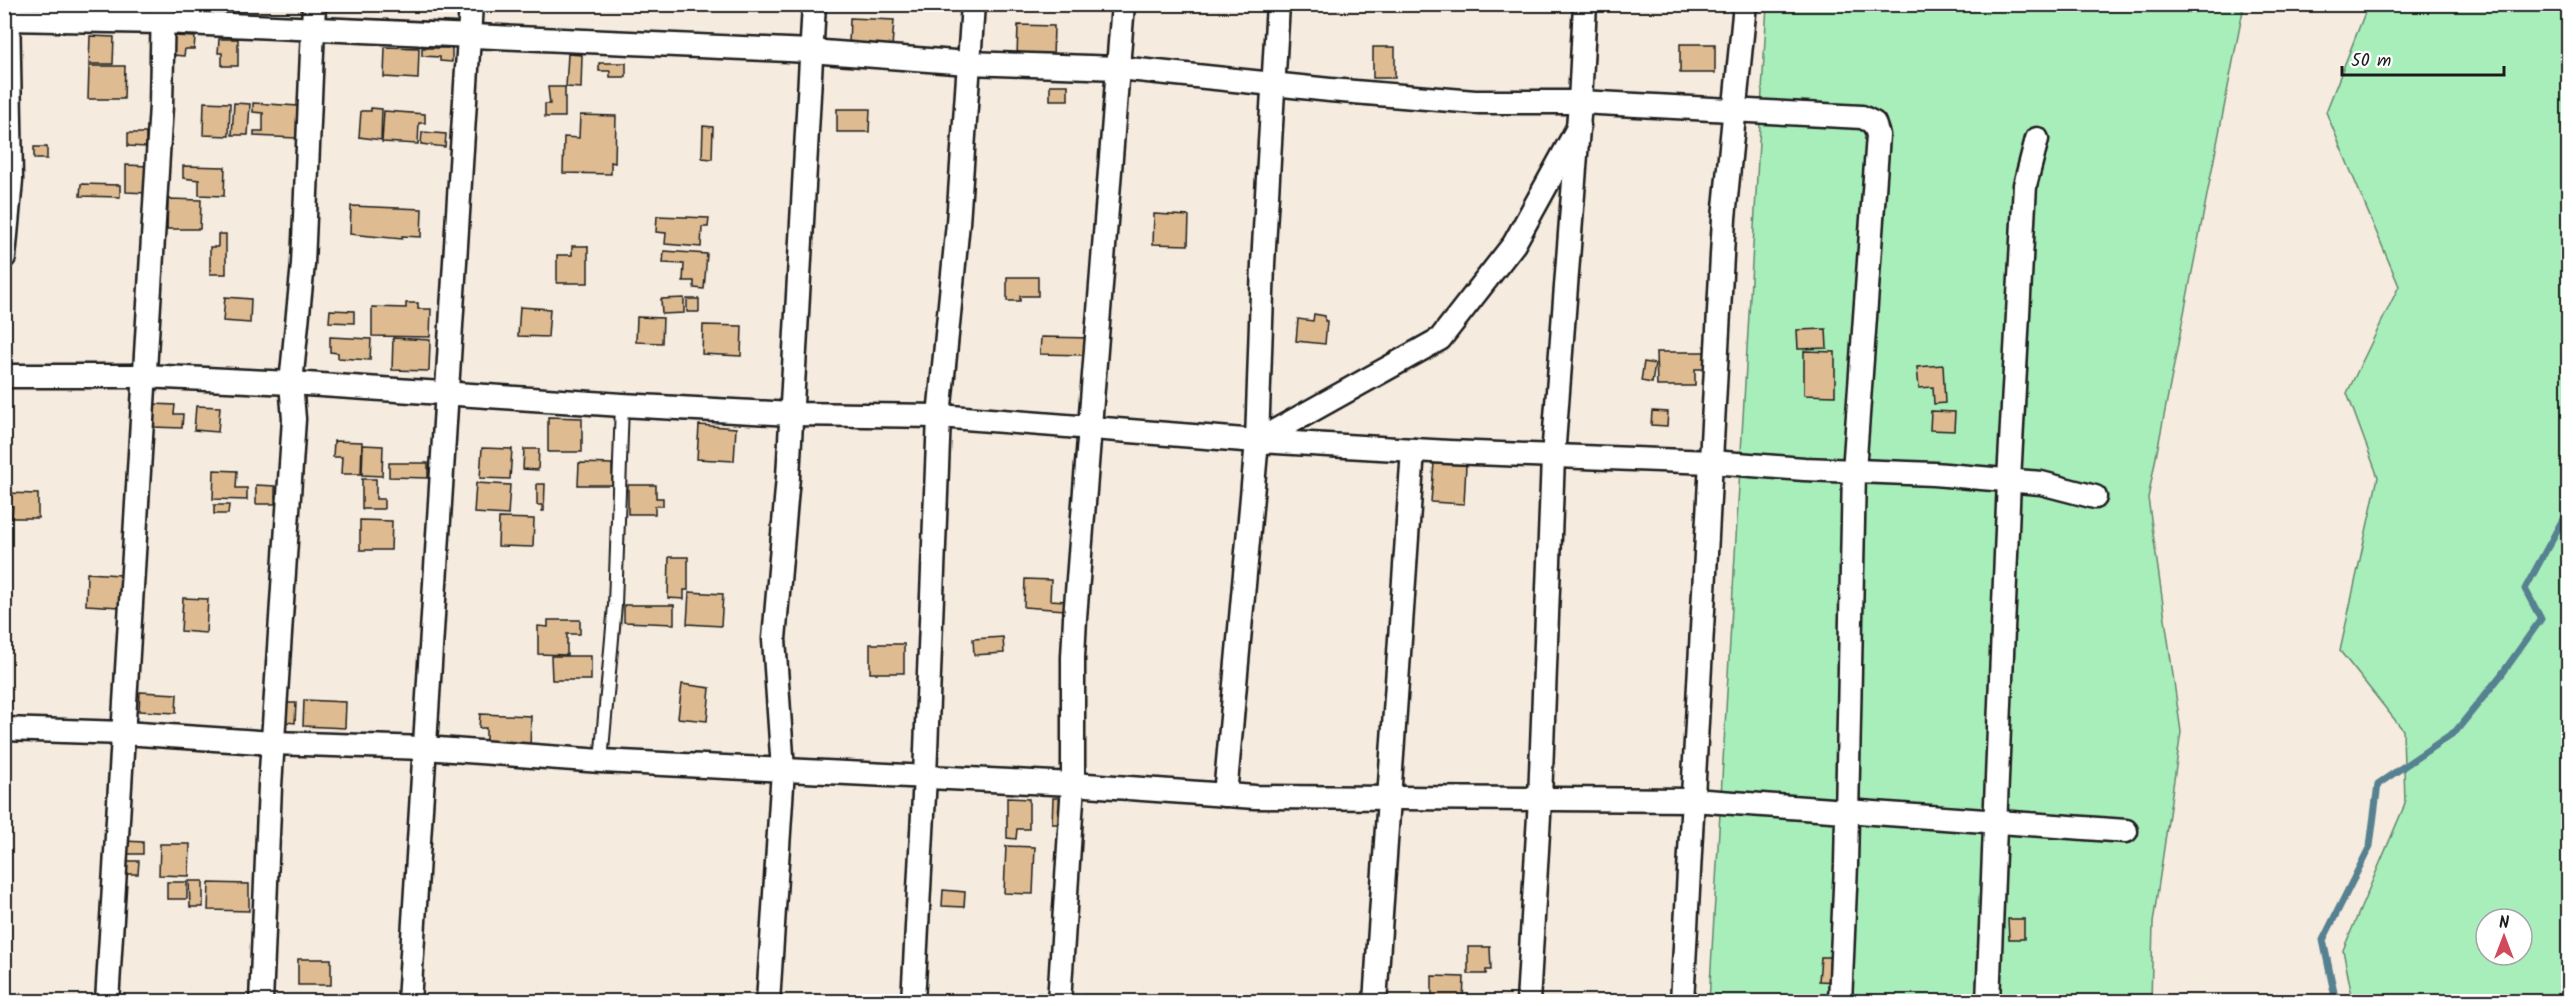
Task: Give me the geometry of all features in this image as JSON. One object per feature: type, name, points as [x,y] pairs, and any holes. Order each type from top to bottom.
[{"type":"street","points":[[261,1002],[273,743],[294,419],[291,383],[303,264],[314,4]]},
{"type":"street","points":[[410,1002],[471,4]]},
{"type":"street","points":[[768,1002],[783,770],[774,639],[791,414],[813,4]]},
{"type":"street","points":[[913,1002],[926,776],[939,416],[958,223],[973,4]]},
{"type":"street","points":[[1059,1002],[1073,784],[1072,657],[1124,4]]},
{"type":"street","points":[[1225,795],[1257,441],[1278,4]]},
{"type":"street","points":[[1528,1002],[1540,799],[1553,457],[1579,126],[1585,4]]},
{"type":"street","points":[[1682,1002],[1724,218],[1744,4]]},
{"type":"street","points":[[4,257],[11,180],[7,12],[163,13],[313,28],[810,51],[968,63],[1119,68],[1475,102],[1580,102],[1862,117],[1874,123],[1878,135],[1854,471],[1840,1002]]},
{"type":"street","points":[[107,1002],[161,105],[163,13]]},
{"type":"street","points":[[1257,441],[1440,339],[1514,244],[1579,126]]},
{"type":"street","points":[[1988,1002],[2009,480],[2025,185],[2037,139]]},
{"type":"street","points":[[4,376],[144,376],[791,414],[939,416],[1257,441],[1553,457],[1711,462],[2009,480],[2041,483],[2095,496]]},
{"type":"street","points":[[1375,1002],[1413,450]]},
{"type":"street","points":[[4,729],[124,733],[273,743],[425,748],[601,761],[1073,784],[1225,795],[1692,800],[2126,831]]},
{"type":"lane","points":[[601,761],[615,605],[622,405]]},
{"type":"green space","points":[[1767,5],[2244,5],[2148,498],[2181,732],[2153,923],[2151,1001],[1709,1002]]},
{"type":"green space","points":[[2368,5],[2568,5],[2568,1001],[2353,1001],[2343,950],[2405,804],[2403,730],[2340,651],[2378,477],[2347,393],[2399,286],[2326,112]]},
{"type":"building","points":[[850,18],[894,20],[892,47],[849,45]]},
{"type":"building","points":[[1018,25],[1054,26],[1053,58],[1017,57]]},
{"type":"building","points":[[90,36],[114,37],[113,64],[89,64]]},
{"type":"building","points":[[174,36],[195,37],[194,49],[185,49],[184,56],[173,55]]},
{"type":"building","points":[[219,39],[238,39],[238,66],[222,66],[222,53],[218,53]]},
{"type":"building","points":[[1680,44],[1715,44],[1715,73],[1680,73]]},
{"type":"building","points":[[385,47],[419,48],[418,79],[384,77]]},
{"type":"building","points":[[1373,47],[1395,47],[1395,78],[1373,78]]},
{"type":"building","points":[[422,48],[452,48],[452,62],[440,61],[440,57],[422,56]]},
{"type":"building","points":[[568,54],[582,55],[581,88],[566,87]]},
{"type":"building","points":[[599,63],[626,63],[626,77],[610,77],[610,71],[599,71]]},
{"type":"building","points":[[89,66],[125,66],[124,99],[88,99]]},
{"type":"building","points":[[1050,85],[1068,85],[1068,100],[1050,100]]},
{"type":"building","points":[[548,87],[565,87],[565,117],[545,117],[545,104],[550,104]]},
{"type":"building","points":[[204,102],[230,103],[229,136],[203,135]]},
{"type":"building","points":[[234,103],[250,104],[248,135],[232,135]]},
{"type":"building","points":[[253,103],[298,106],[296,138],[254,136],[254,131],[263,131],[263,113],[253,112]]},
{"type":"building","points":[[371,108],[382,109],[381,140],[359,137],[361,111],[371,111]]},
{"type":"building","points":[[837,109],[870,109],[869,132],[837,132]]},
{"type":"building","points":[[384,111],[425,114],[425,123],[419,123],[418,144],[382,142]]},
{"type":"building","points":[[580,115],[616,116],[615,163],[611,162],[611,174],[563,173],[564,137],[579,138]]},
{"type":"building","points":[[703,126],[713,127],[712,159],[702,158]]},
{"type":"building","points":[[422,132],[446,134],[445,147],[421,144]]},
{"type":"building","points":[[128,133],[146,133],[146,147],[128,146]]},
{"type":"building","points":[[34,147],[47,147],[47,159],[34,159]]},
{"type":"building","points":[[126,165],[148,166],[147,193],[126,192]]},
{"type":"building","points":[[183,166],[225,167],[224,196],[199,195],[199,180],[183,178]]},
{"type":"building","points":[[81,184],[120,185],[120,197],[80,196]]},
{"type":"building","points":[[168,199],[201,200],[200,229],[167,229]]},
{"type":"building","points":[[351,206],[422,209],[421,237],[402,236],[402,239],[350,234]]},
{"type":"building","points":[[1154,214],[1189,216],[1188,245],[1153,244]]},
{"type":"building","points":[[657,216],[709,218],[708,227],[702,227],[701,247],[665,244],[666,233],[656,232]]},
{"type":"building","points":[[218,234],[226,234],[226,274],[210,274],[210,247],[218,247]]},
{"type":"building","points":[[572,246],[588,246],[588,283],[557,283],[557,255],[572,255]]},
{"type":"building","points":[[664,251],[707,254],[704,289],[694,288],[694,281],[683,281],[684,264],[663,263]]},
{"type":"building","points":[[1007,277],[1038,277],[1038,296],[1020,296],[1020,301],[1007,301]]},
{"type":"building","points":[[225,297],[251,299],[250,323],[223,321]]},
{"type":"building","points":[[684,298],[684,313],[662,314],[661,299]]},
{"type":"building","points":[[687,299],[699,299],[699,312],[687,312]]},
{"type":"building","points":[[406,303],[418,303],[418,309],[431,309],[430,337],[372,336],[372,307],[406,308]]},
{"type":"building","points":[[520,307],[550,309],[548,337],[518,336]]},
{"type":"building","points":[[330,310],[354,311],[354,323],[329,322]]},
{"type":"building","points":[[1314,314],[1325,316],[1325,321],[1327,321],[1325,344],[1296,341],[1298,319],[1313,321]]},
{"type":"building","points":[[637,317],[663,318],[662,343],[636,342]]},
{"type":"building","points":[[703,325],[742,326],[741,356],[702,354]]},
{"type":"building","points":[[1826,329],[1827,348],[1798,349],[1797,330]]},
{"type":"building","points":[[330,337],[371,339],[370,360],[338,358],[338,353],[330,352]]},
{"type":"building","points":[[1041,337],[1093,338],[1085,355],[1040,354]]},
{"type":"building","points":[[393,338],[430,340],[429,371],[392,370]]},
{"type":"building","points":[[1804,351],[1835,352],[1835,396],[1804,395]]},
{"type":"building","points":[[1656,352],[1708,352],[1708,369],[1695,369],[1695,386],[1657,386]]},
{"type":"building","points":[[1644,362],[1655,364],[1652,383],[1641,381]]},
{"type":"building","points":[[1943,365],[1945,403],[1934,404],[1933,387],[1919,388],[1917,367]]},
{"type":"building","points":[[153,404],[175,405],[174,414],[183,414],[182,428],[152,427]]},
{"type":"building","points":[[196,406],[220,407],[218,432],[194,430]]},
{"type":"building","points":[[1652,411],[1668,412],[1667,426],[1651,425]]},
{"type":"building","points":[[1931,411],[1955,412],[1954,431],[1930,430]]},
{"type":"building","points":[[548,417],[582,418],[582,452],[548,452]]},
{"type":"building","points":[[699,425],[736,428],[734,461],[697,459]]},
{"type":"building","points":[[334,441],[362,442],[361,474],[341,474],[342,457],[333,457]]},
{"type":"building","points":[[363,445],[383,446],[382,476],[362,475]]},
{"type":"building","points":[[482,448],[512,449],[510,479],[480,478]]},
{"type":"building","points":[[524,449],[539,449],[538,470],[523,469]]},
{"type":"building","points":[[389,463],[428,463],[428,478],[389,477]]},
{"type":"building","points":[[579,463],[612,464],[612,485],[578,485]]},
{"type":"building","points":[[1434,463],[1466,465],[1464,504],[1431,502]]},
{"type":"building","points":[[214,470],[237,471],[236,488],[247,488],[247,500],[213,499]]},
{"type":"building","points":[[362,479],[376,479],[376,499],[384,499],[384,509],[362,509]]},
{"type":"building","points":[[476,483],[510,485],[508,515],[474,513]]},
{"type":"building","points":[[537,484],[545,484],[544,511],[542,511],[542,505],[537,505]]},
{"type":"building","points":[[256,485],[275,486],[275,504],[256,504]]},
{"type":"building","points":[[628,485],[656,485],[656,498],[663,498],[663,506],[655,506],[655,514],[628,514]]},
{"type":"building","points":[[5,493],[38,494],[38,518],[12,518],[13,506],[5,506]]},
{"type":"building","points":[[214,505],[229,505],[228,514],[214,514]]},
{"type":"building","points":[[499,518],[534,519],[533,547],[498,546]]},
{"type":"building","points":[[360,520],[392,521],[391,550],[360,550]]},
{"type":"building","points":[[669,557],[688,557],[688,590],[684,590],[684,599],[668,598]]},
{"type":"building","points":[[87,573],[121,575],[119,607],[86,605]]},
{"type":"building","points":[[1025,579],[1051,580],[1050,600],[1066,601],[1065,610],[1024,607]]},
{"type":"building","points":[[689,592],[723,594],[721,626],[687,624]]},
{"type":"building","points":[[183,598],[208,599],[206,633],[181,631]]},
{"type":"building","points":[[624,605],[674,605],[674,624],[624,622]]},
{"type":"building","points":[[548,620],[580,620],[580,634],[567,634],[567,655],[538,654],[538,626],[548,627]]},
{"type":"building","points":[[1003,637],[1004,653],[974,655],[973,639]]},
{"type":"building","points":[[870,644],[904,644],[904,673],[870,673]]},
{"type":"building","points":[[551,656],[591,656],[591,680],[552,680]]},
{"type":"building","points":[[682,684],[710,688],[707,721],[678,718]]},
{"type":"building","points":[[140,692],[177,694],[176,713],[139,711]]},
{"type":"building","points":[[304,700],[346,702],[345,728],[303,726]]},
{"type":"building","points":[[287,703],[296,703],[295,723],[286,722]]},
{"type":"building","points":[[480,714],[531,716],[530,749],[486,748],[486,728],[479,728]]},
{"type":"building","points":[[1007,798],[1029,799],[1029,829],[1017,829],[1016,839],[1007,838]]},
{"type":"building","points":[[1053,798],[1068,798],[1067,824],[1052,824]]},
{"type":"building","points":[[125,841],[143,842],[143,854],[125,854]]},
{"type":"building","points":[[160,844],[190,844],[189,876],[159,875]]},
{"type":"building","points":[[1006,846],[1035,847],[1033,894],[1004,893]]},
{"type":"building","points":[[124,861],[139,861],[138,874],[124,874]]},
{"type":"building","points":[[189,881],[203,881],[203,907],[190,907]]},
{"type":"building","points":[[167,882],[187,882],[187,899],[167,899]]},
{"type":"building","points":[[209,883],[249,884],[249,911],[208,910]]},
{"type":"building","points":[[943,890],[965,892],[964,907],[942,906]]},
{"type":"building","points":[[2008,919],[2024,919],[2024,939],[2009,939]]},
{"type":"building","points":[[1468,947],[1490,947],[1491,970],[1486,970],[1486,974],[1468,974]]},
{"type":"building","points":[[1821,957],[1830,957],[1829,970],[1839,971],[1838,982],[1819,981]]},
{"type":"building","points":[[298,959],[331,959],[331,985],[298,985]]},
{"type":"building","points":[[1432,976],[1464,977],[1463,1002],[1432,1002]]},
{"type":"building","points":[[1025,993],[1052,994],[1052,1002],[1025,1002]]},
{"type":"building","points":[[1084,995],[1112,995],[1112,1002],[1084,1002]]},
{"type":"waterway","points":[[2336,1002],[2323,940],[2370,846],[2378,784],[2456,731],[2502,674],[2541,619],[2525,589],[2568,510]]}]
